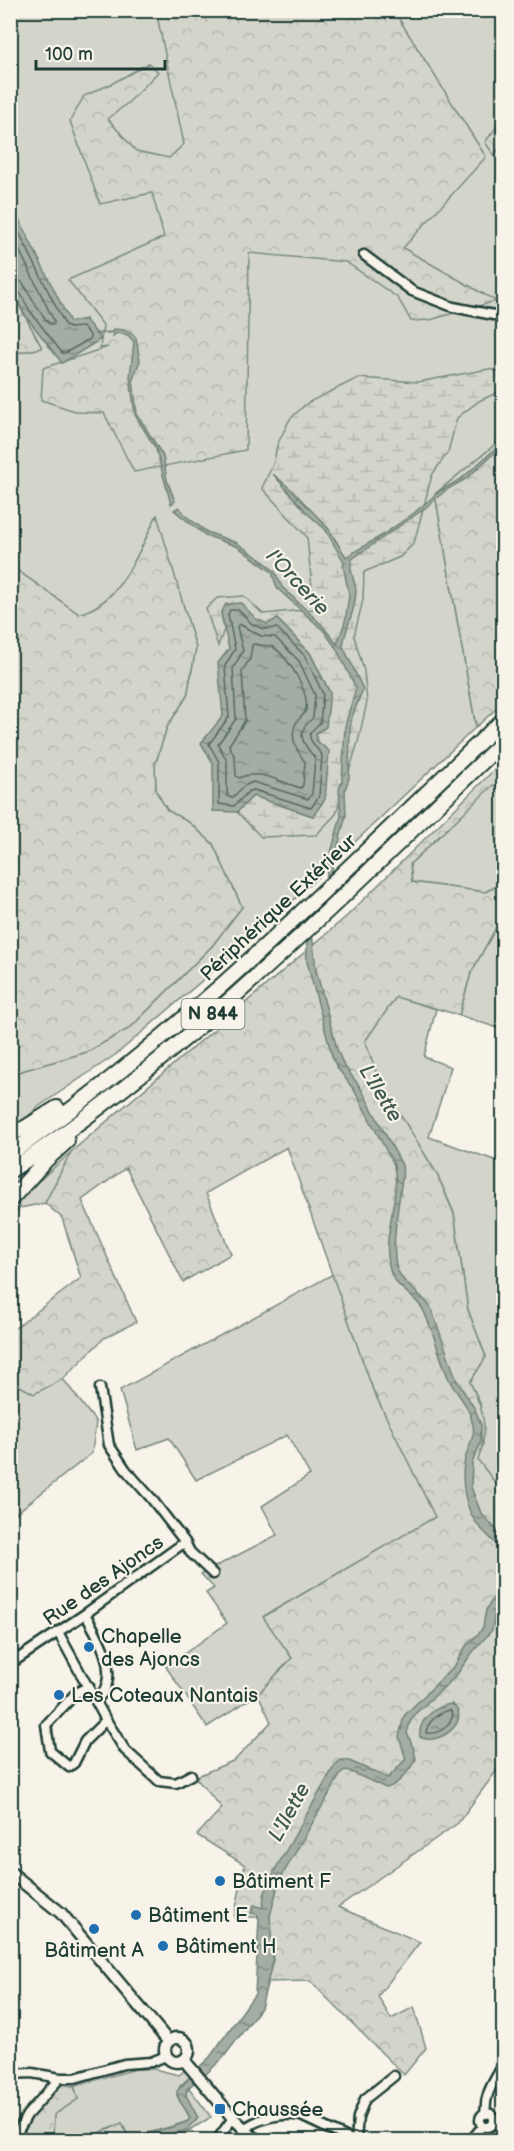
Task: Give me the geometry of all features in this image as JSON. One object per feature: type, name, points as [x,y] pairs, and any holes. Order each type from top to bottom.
[{"type":"highway","name":"Périphérique Extérieur","points":[[10,1154],[92,1093],[204,1001],[287,927],[504,719]]},
{"type":"highway","name":"N 844","points":[[10,1171],[126,1086],[202,1024],[297,939],[504,741]]},
{"type":"highway","points":[[10,1200],[63,1144],[119,1101],[126,1086]]},
{"type":"highway","points":[[10,1134],[48,1115],[73,1096],[92,1093]]},
{"type":"street","points":[[364,255],[412,291],[453,307],[504,317]]},
{"type":"street","name":"Rue des Ajoncs","points":[[100,1388],[109,1445],[126,1470],[185,1542],[190,1552],[213,1574]]},
{"type":"street","name":"Rue des Ajoncs","points":[[10,1665],[86,1614],[185,1542]]},
{"type":"street","points":[[86,1614],[108,1668],[108,1683],[96,1700]]},
{"type":"street","points":[[58,1632],[125,1750],[159,1781],[176,1783],[191,1775]]},
{"type":"street","points":[[89,1686],[76,1693],[46,1725],[50,1751],[69,1767],[74,1763],[85,1741],[106,1719]]},
{"type":"street","points":[[12,1875],[60,1913],[168,2041]]},
{"type":"street","points":[[175,2038],[186,2042],[188,2053],[184,2060],[176,2062],[166,2056],[165,2049],[168,2041],[175,2038]]},
{"type":"street","points":[[10,2074],[33,2073],[75,2078],[124,2064],[151,2062],[166,2056]]},
{"type":"street","points":[[184,2060],[232,2118],[256,2140]]},
{"type":"street","points":[[486,2114],[484,2105],[487,2094],[504,2063]]},
{"type":"street","points":[[245,2128],[255,2121],[292,2114],[354,2140],[358,2117],[365,2099],[394,2076]]},
{"type":"street","points":[[13,2140],[27,2115],[60,2078]]},
{"type":"street","points":[[483,2126],[492,2126],[499,2119],[486,2114]]},
{"type":"street","points":[[483,2126],[480,2120],[486,2114]]},
{"type":"street","points":[[217,2140],[232,2118]]},
{"type":"street","points":[[471,2140],[483,2126]]},
{"type":"green space","points":[[11,11],[503,11],[503,438],[435,494],[476,727],[278,915],[118,1053],[38,1107],[11,1132],[11,1074],[87,1052],[130,1028],[212,946],[242,907],[213,844],[190,823],[167,810],[156,791],[155,765],[167,727],[187,696],[196,648],[156,517],[135,560],[117,587],[94,608],[79,614],[11,566],[11,354],[42,348],[11,290]]},
{"type":"green space","points":[[156,11],[394,11],[486,157],[403,248],[496,301],[430,320],[411,321],[398,298],[346,262],[249,253],[246,450],[134,472],[104,413],[78,412],[41,400],[43,368],[108,347],[100,348],[103,325],[68,280],[164,237],[152,193],[100,204],[70,121],[84,96],[149,63],[158,72],[130,101],[108,119],[136,151],[169,158],[184,144]]},
{"type":"green space","points":[[503,119],[503,144],[494,155],[485,142]]},
{"type":"green space","points":[[11,290],[42,348],[11,354]]},
{"type":"green space","points":[[489,369],[503,373],[503,390],[479,401],[457,418],[448,452],[432,475],[414,543],[400,557],[364,572],[363,600],[354,636],[364,671],[367,702],[358,742],[336,814],[316,835],[261,837],[237,812],[253,796],[313,816],[316,733],[330,693],[310,653],[277,619],[267,624],[256,619],[221,612],[224,630],[218,646],[206,609],[217,598],[244,596],[263,614],[314,609],[307,537],[262,488],[274,462],[277,445],[290,419],[307,403],[358,378],[418,382]]},
{"type":"green space","points":[[503,438],[503,703],[476,727],[435,494]]},
{"type":"green space","points":[[157,515],[196,648],[187,696],[167,727],[155,765],[156,791],[167,810],[190,823],[213,844],[242,907],[212,946],[130,1028],[87,1052],[11,1074],[11,566],[79,614],[94,608],[117,587],[127,574]]},
{"type":"green space","points":[[503,761],[503,788],[493,785],[410,864],[412,882],[485,892],[503,883],[503,923],[498,924],[471,973],[459,1015],[396,997],[365,1041],[379,1080],[437,1174],[454,1214],[468,1310],[486,1357],[470,1382],[482,1411],[484,1429],[478,1460],[504,1491],[503,1762],[458,1823],[338,1907],[420,1942],[378,1996],[391,2019],[414,2007],[426,2048],[404,2075],[310,1981],[266,1982],[267,1917],[234,1917],[245,1865],[197,1835],[222,1808],[195,1777],[235,1760],[271,1722],[258,1694],[292,1658],[263,1617],[435,1517],[373,1390],[287,1147],[206,1193],[231,1254],[183,1282],[126,1168],[82,1200],[136,1322],[104,1338],[63,1379],[34,1394],[20,1386],[11,1376],[11,1331],[81,1278],[62,1218],[45,1203],[71,1152],[347,916]]},
{"type":"green space","points":[[493,784],[503,788],[503,883],[485,892],[412,882],[410,864]]},
{"type":"green space","points":[[503,923],[503,1030],[459,1015],[471,973],[498,924]]},
{"type":"green space","points":[[396,997],[436,1009],[424,1057],[451,1067],[429,1137],[503,1163],[503,1491],[477,1460],[483,1445],[480,1403],[470,1382],[486,1357],[468,1310],[454,1213],[437,1174],[379,1080],[365,1041]]},
{"type":"green space","points":[[71,1152],[45,1203],[20,1208],[11,1219],[11,1209],[18,1200]]},
{"type":"green space","points":[[333,1274],[373,1390],[436,1517],[264,1616],[292,1658],[258,1694],[207,1727],[166,1667],[227,1623],[206,1593],[214,1588],[201,1574],[277,1535],[262,1506],[310,1475],[287,1435],[196,1480],[169,1438],[137,1450],[120,1390]]},
{"type":"green space","points":[[63,1379],[96,1422],[92,1453],[11,1517],[11,1393],[20,1386],[34,1393]]},
{"type":"green space","points":[[136,2069],[154,2069],[179,2075],[185,2070],[191,2076],[180,2086],[177,2095],[190,2118],[188,2121],[130,2140],[122,2123],[90,2136],[56,2140],[53,2136],[54,2115],[78,2099],[74,2086]]},
{"type":"green space","points":[[50,2083],[74,2086],[78,2099],[54,2115],[53,2136],[56,2140],[11,2140],[18,2124]]},
{"type":"green space","points":[[189,2088],[211,2117],[179,2137],[179,2140],[140,2140],[187,2130],[198,2118],[186,2098]]},
{"type":"green space","points":[[122,2123],[129,2140],[74,2140],[97,2135]]},
{"type":"water","points":[[10,201],[70,322],[85,319],[101,339],[62,363],[25,315],[11,287]]},
{"type":"water","points":[[113,329],[123,330],[133,334],[136,338],[140,361],[133,379],[137,414],[163,456],[167,480],[175,501],[171,504],[156,449],[135,415],[130,377],[134,342],[128,335],[117,333],[113,336]]},
{"type":"water","points":[[503,442],[503,445],[466,479],[446,490],[424,509],[352,559],[351,567],[356,598],[343,646],[363,689],[352,717],[350,729],[349,778],[345,790],[346,815],[332,870],[330,909],[312,932],[316,970],[337,1049],[343,1064],[360,1087],[402,1165],[403,1176],[396,1221],[395,1261],[397,1269],[404,1280],[431,1308],[457,1381],[475,1409],[481,1425],[481,1442],[472,1463],[471,1487],[481,1513],[503,1537],[503,1553],[476,1523],[465,1496],[464,1463],[474,1430],[472,1419],[448,1377],[422,1308],[396,1282],[390,1270],[388,1244],[395,1191],[394,1165],[354,1090],[336,1066],[307,962],[306,913],[311,908],[323,904],[328,864],[341,816],[339,789],[342,782],[345,726],[356,688],[336,648],[324,631],[277,588],[272,572],[238,547],[205,535],[174,510],[179,507],[186,516],[207,532],[237,543],[267,564],[275,572],[282,587],[321,624],[337,644],[345,622],[349,595],[344,562],[325,529],[308,514],[273,474],[292,490],[328,528],[346,557],[381,536],[414,513],[441,490],[461,479]]},
{"type":"water","points":[[241,603],[256,619],[267,624],[277,619],[310,653],[330,693],[326,727],[316,733],[317,741],[329,751],[325,799],[313,816],[253,796],[237,812],[213,811],[213,763],[201,743],[223,716],[218,663],[229,649],[221,613],[226,604]]},
{"type":"water","points":[[503,1582],[503,1600],[495,1614],[492,1630],[455,1677],[416,1713],[410,1722],[407,1733],[416,1759],[407,1772],[399,1781],[386,1788],[347,1770],[343,1771],[339,1777],[279,1881],[270,1916],[273,1960],[261,2008],[223,2058],[204,2076],[198,2068],[210,2057],[255,1994],[259,1919],[257,1914],[251,1913],[254,1905],[263,1908],[264,1895],[276,1868],[335,1765],[341,1760],[347,1760],[388,1778],[406,1759],[399,1737],[404,1716],[455,1665],[466,1646],[480,1632],[486,1610]]},
{"type":"water","points":[[452,1704],[459,1717],[451,1730],[436,1738],[420,1737],[422,1725],[429,1714],[440,1707]]},
{"type":"water","points":[[191,2076],[195,2082],[187,2089],[186,2095],[198,2118],[187,2130],[154,2139],[129,2140],[188,2121],[190,2118],[178,2098],[177,2091]]},
{"type":"waterway","name":"l'Orcerie","points":[[95,334],[113,332]]},
{"type":"place","name":"Chapelle des Ajoncs","points":[[89,1647]]},
{"type":"place","name":"Les Coteaux Nantais","points":[[59,1695]]},
{"type":"place","name":"Bâtiment F","points":[[220,1881]]},
{"type":"place","name":"Bâtiment E","points":[[136,1915]]},
{"type":"place","name":"Bâtiment A","points":[[94,1929]]},
{"type":"place","name":"Bâtiment H","points":[[163,1946]]},
{"type":"place","name":"Chaussée","points":[[220,2109]]},
{"type":"water label","name":"L'Ilette","points":[[381,1093]]},
{"type":"water label","name":"L'Ilette","points":[[289,1812]]}]
